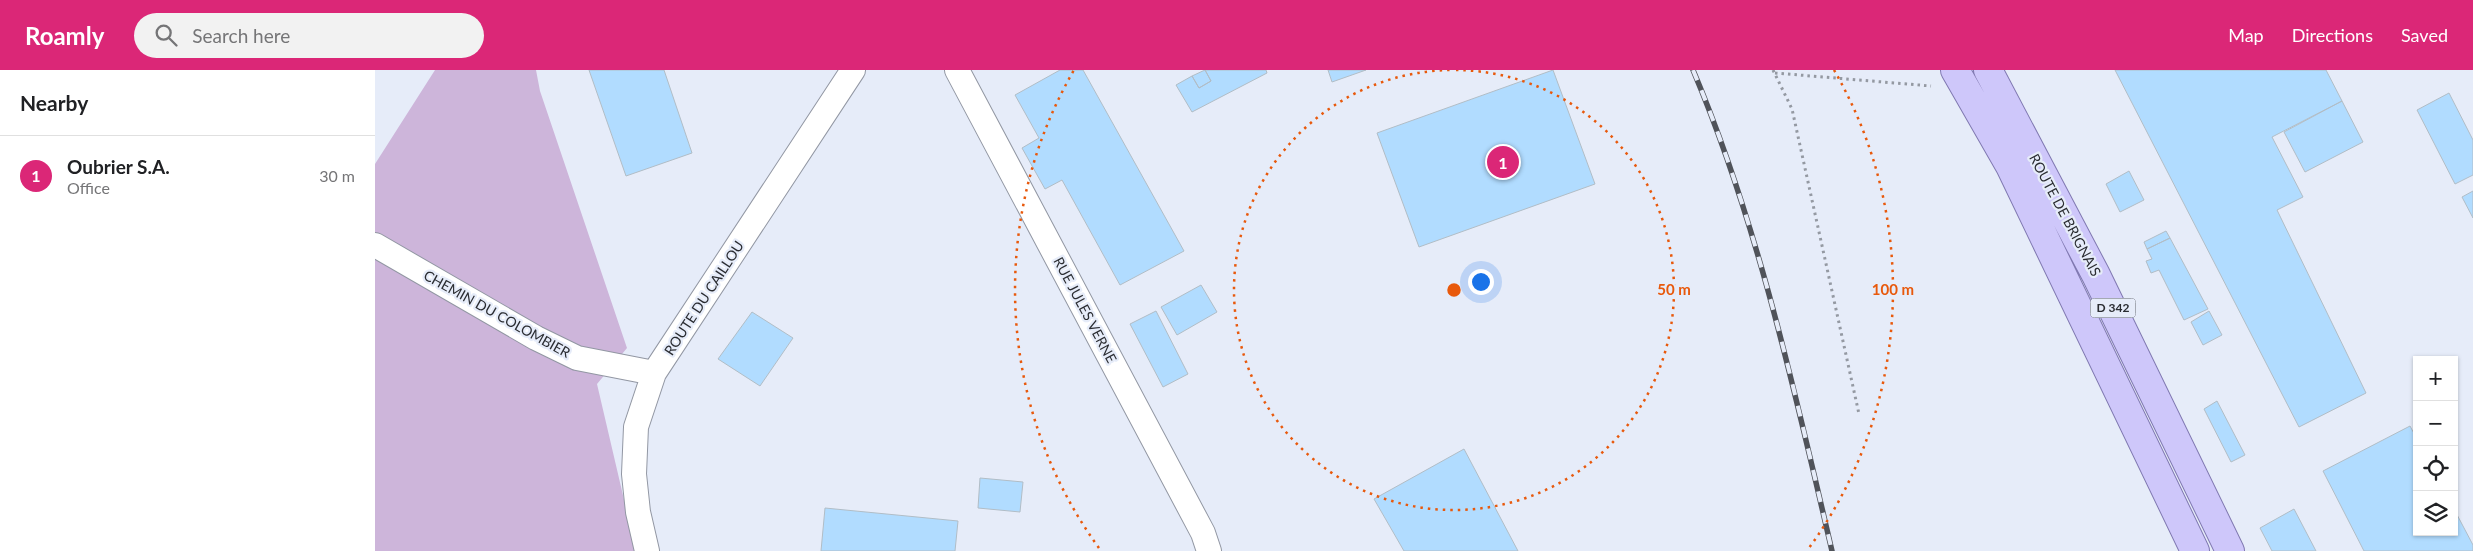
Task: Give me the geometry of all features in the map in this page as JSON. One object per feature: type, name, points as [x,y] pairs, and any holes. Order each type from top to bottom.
[{"type":"main road","name":"ROUTE DE BRIGNAIS","points":[[1988,70],[2096,275],[2230,551]]},
{"type":"main road","name":"ROUTE DE BRIGNAIS","points":[[1946,78],[2010,166],[2195,551]]},
{"type":"street","name":"ROUTE DU CAILLOU","points":[[647,551],[637,512],[634,474],[635,427],[654,374],[853,70]]},
{"type":"street","name":"RUE JULES VERNE","points":[[957,70],[1203,534],[1209,551]]},
{"type":"street","name":"CHEMIN DU COLOMBIER","points":[[375,245],[536,338],[577,358],[654,374]]},
{"type":"path","points":[[1859,414],[1792,109],[1774,72],[1946,78]]},
{"type":"shaded area","points":[[435,70],[536,70],[540,91],[627,348],[597,384],[636,551],[375,551],[375,164]]},
{"type":"building","points":[[589,70],[664,70],[692,153],[626,176]]},
{"type":"building","points":[[1060,70],[1083,70],[1184,251],[1120,285],[1062,180],[1045,189],[1022,148],[1039,138],[1015,95]]},
{"type":"building","points":[[1205,70],[1266,70],[1267,73],[1192,112],[1176,85],[1192,76],[1199,88],[1211,81]]},
{"type":"building","points":[[1205,70],[1211,81],[1199,88],[1192,76]]},
{"type":"building","points":[[1328,70],[1366,70],[1332,82]]},
{"type":"building","points":[[1553,70],[1595,184],[1419,247],[1377,133]]},
{"type":"building","points":[[2115,70],[2326,70],[2342,101],[2272,137],[2303,197],[2277,210],[2366,393],[2299,427]]},
{"type":"building","points":[[2449,93],[2473,140],[2473,175],[2455,184],[2417,110]]},
{"type":"building","points":[[2342,101],[2363,142],[2305,172],[2284,132]]},
{"type":"building","points":[[2129,171],[2144,200],[2120,212],[2106,184]]},
{"type":"building","points":[[2473,191],[2473,218],[2462,197]]},
{"type":"building","points":[[2166,231],[2170,238],[2147,249],[2144,242]]},
{"type":"building","points":[[2170,238],[2208,309],[2184,320],[2159,270],[2151,273],[2146,261],[2152,259],[2147,249]]},
{"type":"building","points":[[1201,285],[1217,312],[1177,335],[1161,307]]},
{"type":"building","points":[[1156,311],[1188,374],[1163,387],[1130,324]]},
{"type":"building","points":[[2209,311],[2222,335],[2203,345],[2191,322]]},
{"type":"building","points":[[752,312],[793,338],[760,386],[718,359]]},
{"type":"building","points":[[2217,401],[2245,455],[2231,462],[2204,409]]},
{"type":"building","points":[[2410,426],[2413,432],[2413,536],[2458,536],[2458,517],[2473,545],[2473,551],[2364,551],[2323,471]]},
{"type":"building","points":[[1464,449],[1518,551],[1404,551],[1374,499]]},
{"type":"building","points":[[980,478],[1023,482],[1020,512],[978,508]]},
{"type":"building","points":[[825,508],[958,521],[955,551],[821,551]]},
{"type":"building","points":[[2294,509],[2316,551],[2272,551],[2260,528]]},
{"type":"railway","points":[[1693,70],[1716,128],[1756,247],[1773,307],[1832,551]]},
{"type":"place","name":"Oubrier S.A.","points":[[1503,162]]}]
